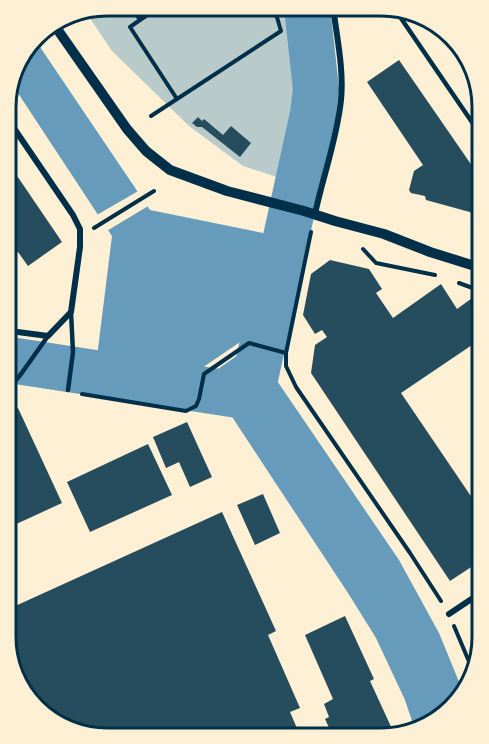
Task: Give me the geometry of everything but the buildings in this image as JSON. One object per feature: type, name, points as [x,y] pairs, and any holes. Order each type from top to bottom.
[{"type":"street","points":[[315,214],[341,100],[340,65],[334,16]]},
{"type":"street","points":[[59,31],[117,116],[146,151],[170,170],[227,191],[384,234],[472,265]]},
{"type":"street","points":[[16,131],[73,215],[80,229],[80,252],[70,312],[48,336],[16,332]]},
{"type":"street","points":[[449,614],[472,599]]},
{"type":"lane","points":[[402,19],[472,122]]},
{"type":"lane","points":[[68,390],[73,352],[70,312]]},
{"type":"lane","points":[[16,380],[48,336]]},
{"type":"path","points":[[137,16],[140,20]]},
{"type":"path","points":[[146,16],[130,27],[177,99]]},
{"type":"path","points":[[151,116],[281,31],[277,16]]},
{"type":"path","points":[[94,228],[154,191]]},
{"type":"path","points":[[315,214],[285,366],[296,387],[449,614],[469,662]]},
{"type":"path","points":[[376,263],[444,278]]},
{"type":"path","points":[[453,280],[472,288]]},
{"type":"path","points":[[68,390],[186,411],[196,406],[200,399],[204,374],[249,343],[286,353]]},
{"type":"shaded area","points":[[108,16],[301,16],[301,74],[289,181],[243,166],[189,126],[112,51],[90,18]]},
{"type":"water","points":[[40,47],[150,210],[273,235],[250,341],[399,560],[439,633],[459,683],[437,709],[412,722],[405,700],[376,638],[215,391],[200,375],[97,357],[112,236],[18,93],[21,78]]},
{"type":"pier","points":[[140,190],[150,205],[105,232],[95,216]]},
{"type":"pier","points":[[246,338],[253,340],[260,350],[248,348],[208,376],[206,385],[198,377],[199,370]]},
{"type":"waterway","points":[[251,397],[313,114],[316,89],[308,16]]},
{"type":"waterway","points":[[16,361],[251,397]]}]
